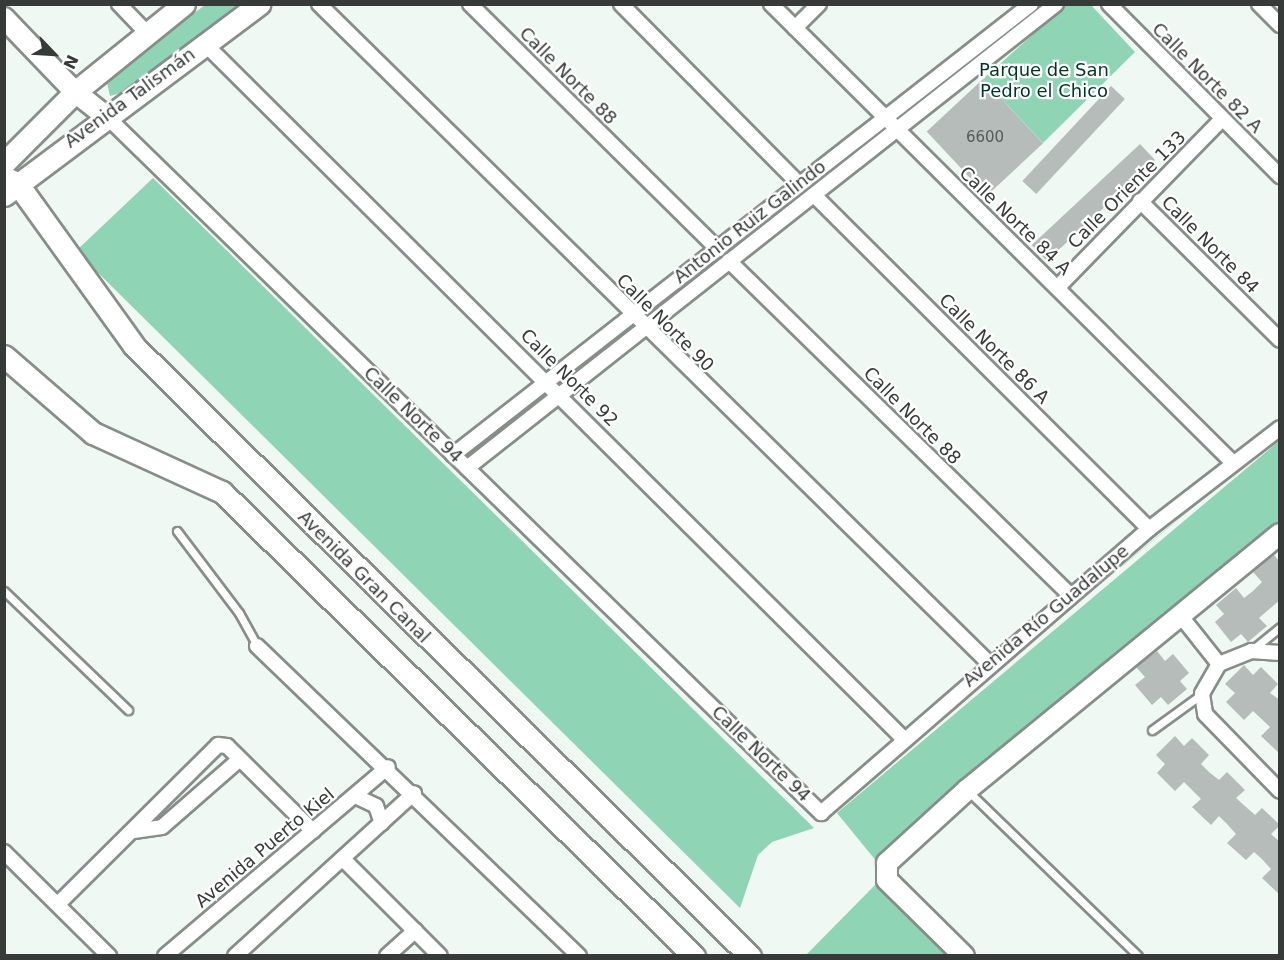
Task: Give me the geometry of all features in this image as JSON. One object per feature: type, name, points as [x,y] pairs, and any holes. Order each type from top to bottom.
[{"type":"main road","name":"Avenida Talismán","points":[[4,163],[75,92],[184,4]]},
{"type":"main road","name":"Avenida Talismán","points":[[9,185],[259,4]]},
{"type":"main road","name":"Avenida Gran Canal","points":[[9,185],[134,346],[750,956]]},
{"type":"main road","name":"Avenida Gran Canal","points":[[4,356],[93,433],[222,492],[694,955]]},
{"type":"street","points":[[119,4],[147,33]]},
{"type":"street","name":"Calle Norte 90","points":[[319,4],[645,329],[988,663]]},
{"type":"street","name":"Calle Norte 88","points":[[470,4],[718,249]]},
{"type":"street","points":[[621,4],[799,184]]},
{"type":"street","name":"Calle Norte 84 A","points":[[771,4],[1233,463]]},
{"type":"street","points":[[795,28],[819,4]]},
{"type":"street","name":"Antonio Ruiz Galindo","points":[[453,455],[634,318],[799,184],[1031,4]]},
{"type":"street","name":"Antonio Ruiz Galindo","points":[[466,468],[1056,4]]},
{"type":"street","name":"Calle Norte 82 A","points":[[1108,4],[1280,176]]},
{"type":"street","points":[[1259,4],[1280,25]]},
{"type":"street","name":"Calle Norte 94","points":[[4,18],[75,92],[106,116],[821,813]]},
{"type":"street","name":"Calle Norte 92","points":[[205,44],[560,394],[905,740]]},
{"type":"street","name":"Calle Oriente 133","points":[[1058,287],[1222,120]]},
{"type":"street","name":"Calle Norte 86 A","points":[[814,195],[1149,528]]},
{"type":"street","name":"Calle Norte 84","points":[[1140,201],[1280,340]]},
{"type":"street","name":"Calle Norte 88","points":[[729,261],[1070,595]]},
{"type":"street","name":"Avenida Río Guadalupe","points":[[821,813],[905,740],[988,663],[1149,528],[1280,428]]},
{"type":"street","points":[[964,956],[887,880],[885,869],[967,790],[1280,534]]},
{"type":"street","points":[[1180,615],[1219,664]]},
{"type":"street","points":[[257,646],[388,766],[579,956]]},
{"type":"street","points":[[1280,653],[1251,651],[1219,664],[1202,694],[1214,728],[1280,791]]},
{"type":"street","points":[[58,904],[218,745],[240,759],[313,831]]},
{"type":"street","points":[[134,831],[162,827],[240,759]]},
{"type":"street","name":"Avenida Puerto Kiel","points":[[165,956],[388,766]]},
{"type":"street","points":[[235,956],[345,861],[414,793]]},
{"type":"street","points":[[354,796],[376,806],[382,823]]},
{"type":"street","points":[[4,852],[109,956]]},
{"type":"street","points":[[345,861],[440,956]]},
{"type":"street","points":[[387,956],[415,931]]},
{"type":"lane","points":[[177,531],[239,613],[257,646]]},
{"type":"lane","points":[[4,591],[128,710]]},
{"type":"lane","points":[[1251,651],[1280,627]]},
{"type":"lane","points":[[1152,730],[1202,694]]},
{"type":"lane","points":[[967,790],[1138,956]]},
{"type":"green space","points":[[205,5],[240,5],[125,92],[110,96],[106,79]]},
{"type":"green space","name":"Parque de San Pedro el Chico","points":[[1066,5],[1091,5],[1135,52],[1043,143],[983,79]]},
{"type":"green space","points":[[153,178],[814,828],[772,842],[758,855],[740,908],[76,251]]},
{"type":"green space","points":[[1279,436],[821,816],[820,815]]},
{"type":"green space","points":[[1279,441],[1279,539],[877,862],[837,813]]},
{"type":"green space","points":[[877,883],[950,955],[805,956]]},
{"type":"building","points":[[983,79],[1043,143],[987,196],[927,132]]},
{"type":"building","points":[[1111,86],[1125,99],[1036,194],[1022,181]]},
{"type":"building","points":[[1140,144],[1155,160],[1047,261],[1032,245]]},
{"type":"building","points":[[1274,555],[1280,562],[1280,600],[1259,618],[1267,626],[1248,642],[1241,634],[1231,642],[1215,622],[1224,614],[1216,605],[1236,588],[1244,598],[1253,591],[1262,582],[1253,572]]},
{"type":"building","points":[[1157,651],[1165,661],[1173,654],[1189,673],[1180,681],[1187,689],[1168,705],[1161,697],[1152,705],[1135,685],[1145,677],[1136,667]]},
{"type":"building","points":[[1244,665],[1253,675],[1261,667],[1278,684],[1270,693],[1280,700],[1280,754],[1261,736],[1270,727],[1253,711],[1244,720],[1226,702],[1235,693],[1225,684]]},
{"type":"building","points":[[1175,736],[1184,746],[1192,738],[1209,755],[1201,764],[1209,772],[1219,780],[1227,772],[1245,790],[1236,798],[1255,815],[1262,808],[1280,825],[1271,834],[1280,842],[1280,895],[1262,878],[1271,869],[1262,859],[1254,852],[1246,860],[1227,843],[1236,834],[1219,816],[1211,825],[1192,807],[1201,799],[1184,782],[1175,791],[1157,773],[1165,764],[1156,755]]}]
